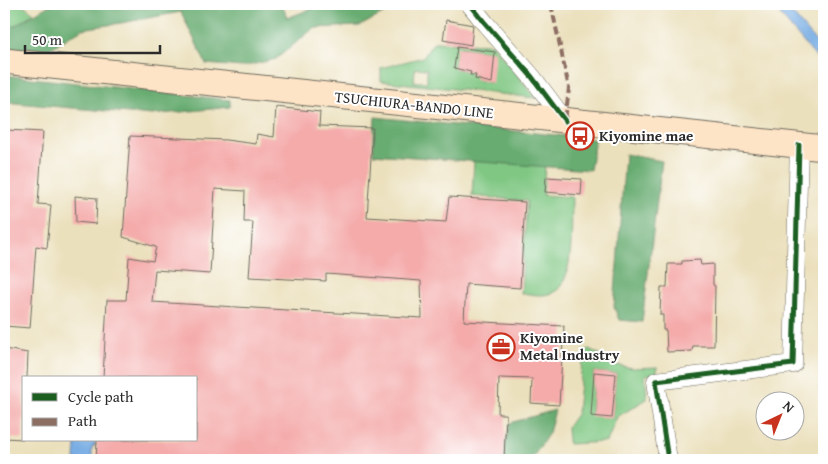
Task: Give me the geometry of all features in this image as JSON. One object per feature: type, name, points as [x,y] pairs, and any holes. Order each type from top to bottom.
[{"type":"main road","name":"TSUCHIURA-BANDO LINE","points":[[4,61],[565,121],[672,130],[824,148]]},
{"type":"street","points":[[470,4],[532,77],[565,121]]},
{"type":"street","points":[[668,460],[656,381],[793,364],[799,145]]},
{"type":"green space","points":[[4,4],[22,4],[34,13],[8,30],[4,50]]},
{"type":"green space","points":[[51,4],[282,4],[287,18],[324,4],[402,4],[360,26],[314,28],[276,59],[242,67],[206,64],[181,12],[82,29],[43,53],[5,50],[8,30]]},
{"type":"green space","points":[[434,42],[492,44],[536,98],[381,81],[381,68],[423,57]],"holes":[[[461,47],[492,52],[491,83],[476,79],[476,75],[470,75],[471,72],[454,68],[457,52],[460,52]],[[415,68],[427,69],[427,82],[414,82]]]},
{"type":"green space","points":[[4,75],[230,100],[230,107],[152,115],[4,102]]},
{"type":"green space","points":[[375,117],[595,139],[590,170],[373,154]]},
{"type":"green space","points":[[625,154],[662,161],[642,322],[619,320],[614,307]]},
{"type":"green space","points":[[474,161],[545,166],[543,195],[572,197],[572,233],[569,262],[562,284],[556,291],[543,295],[521,293],[527,201],[472,196]]},
{"type":"green space","points":[[589,349],[605,357],[607,363],[632,368],[658,367],[656,374],[645,375],[647,399],[617,417],[607,442],[568,444],[567,427],[577,413],[583,352]],"holes":[[[594,372],[616,374],[612,418],[591,415]]]},
{"type":"green space","points":[[555,410],[549,433],[531,460],[497,460],[499,444],[506,443],[510,423]]},
{"type":"water","points":[[771,4],[784,4],[824,51],[824,67]]},
{"type":"water","points":[[76,442],[95,442],[95,446],[92,447],[92,460],[75,460]]},
{"type":"building","points":[[446,20],[473,25],[471,45],[443,40]]},
{"type":"building","points":[[457,47],[495,52],[492,83],[475,79],[476,75],[470,75],[471,72],[454,68]]},
{"type":"building","points":[[276,107],[320,112],[319,126],[373,128],[367,217],[446,222],[449,197],[525,202],[520,288],[466,284],[464,321],[564,326],[559,405],[531,403],[532,379],[499,378],[498,414],[506,414],[504,460],[96,460],[97,442],[198,442],[198,376],[103,376],[107,300],[126,300],[129,257],[153,261],[156,247],[123,237],[130,136],[226,140],[256,144],[257,134],[274,137]],"holes":[[[215,189],[245,191],[244,222],[253,222],[249,277],[326,281],[326,274],[421,281],[422,318],[152,302],[155,270],[210,274]]]},
{"type":"building","points":[[6,130],[43,132],[38,204],[51,205],[47,248],[36,246],[30,328],[4,326],[4,169]]},
{"type":"building","points":[[546,177],[582,179],[581,195],[545,192]]},
{"type":"building","points":[[75,196],[97,198],[96,224],[76,222]]},
{"type":"building","points":[[700,260],[701,265],[713,264],[713,285],[715,286],[714,346],[693,346],[692,351],[667,352],[666,330],[663,330],[663,315],[660,315],[661,287],[667,287],[668,264],[682,264],[682,261]]},
{"type":"building","points":[[4,349],[28,353],[27,376],[22,376],[22,439],[4,438]]},
{"type":"building","points":[[594,372],[616,374],[612,418],[591,416]]},
{"type":"marked path","points":[[551,4],[569,88],[565,121]]},
{"type":"cycle path","points":[[470,4],[532,77],[565,121]]},
{"type":"cycle path","points":[[668,460],[656,381],[793,364],[799,145]]},
{"type":"place","name":"Kiyomine mae","points":[[580,136]]},
{"type":"place","name":"Kiyomine Metal Industry","points":[[501,347]]}]
